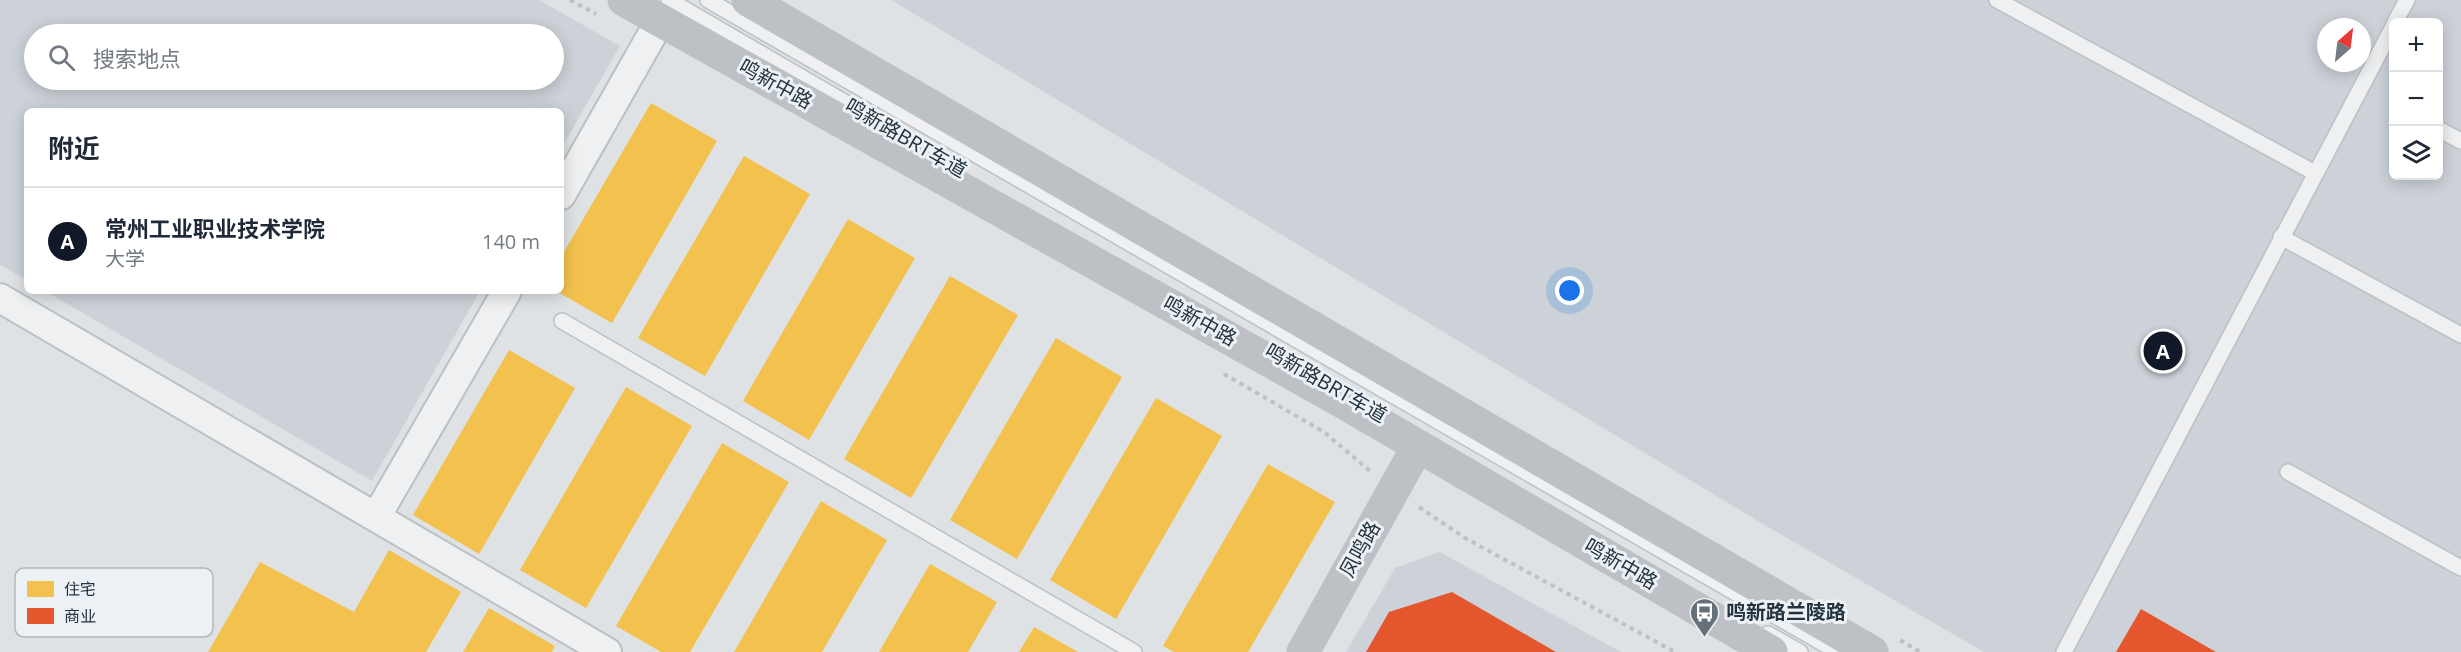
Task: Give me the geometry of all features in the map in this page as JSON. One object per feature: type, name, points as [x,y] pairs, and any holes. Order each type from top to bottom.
[{"type":"main road","points":[[747,0],[1872,652]]},
{"type":"main road","name":"鸣新中路","points":[[611,8],[665,10],[1771,652]]},
{"type":"main road","name":"凤鸣路","points":[[1303,652],[1418,446]]},
{"type":"street","points":[[564,190],[665,10]]},
{"type":"street","points":[[376,517],[505,294]]},
{"type":"street","points":[[0,298],[607,652]]},
{"type":"lane","name":"鸣新路BRT车道","points":[[708,0],[1839,652]]},
{"type":"lane","points":[[1997,0],[2315,173]]},
{"type":"lane","points":[[2397,18],[2407,0]]},
{"type":"lane","name":"鸣新路BRT车道","points":[[665,10],[967,174]]},
{"type":"lane","points":[[2064,652],[2389,33]]},
{"type":"lane","points":[[2443,131],[2461,141]]},
{"type":"lane","name":"鸣新路BRT车道","points":[[998,192],[1335,388],[1800,652]]},
{"type":"lane","points":[[2281,237],[2461,334]]},
{"type":"lane","points":[[562,321],[1134,652]]},
{"type":"lane","points":[[2288,472],[2461,568]]},
{"type":"path","points":[[570,0],[611,8]]},
{"type":"path","points":[[1220,372],[1324,432],[1393,490],[1465,538],[1675,652]]},
{"type":"shaded area","points":[[0,0],[539,0],[620,46],[564,144],[564,108],[24,108],[24,278],[0,265]]},
{"type":"shaded area","points":[[891,0],[2461,0],[2461,652],[1984,652],[1768,527]]},
{"type":"shaded area","points":[[50,294],[478,294],[372,481]]},
{"type":"shaded area","points":[[1440,552],[1621,652],[1346,652],[1395,568]]},
{"type":"building: 住宅","points":[[651,103],[717,141],[612,323],[561,294],[564,294],[564,252]]},
{"type":"building: 住宅","points":[[744,156],[810,194],[705,376],[638,338]]},
{"type":"building: 住宅","points":[[848,219],[915,258],[809,440],[743,401]]},
{"type":"building: 住宅","points":[[950,276],[1018,315],[911,498],[844,459]]},
{"type":"building: 住宅","points":[[1056,338],[1122,377],[1017,559],[950,520]]},
{"type":"building: 住宅","points":[[509,350],[575,388],[479,554],[413,515]]},
{"type":"building: 住宅","points":[[626,387],[692,426],[586,608],[520,570]]},
{"type":"building: 住宅","points":[[1156,398],[1222,436],[1116,619],[1050,580]]},
{"type":"building: 住宅","points":[[722,443],[789,482],[690,652],[661,652],[616,626]]},
{"type":"building: 住宅","points":[[1268,464],[1335,502],[1248,652],[1174,652],[1163,646]]},
{"type":"building: 住宅","points":[[821,501],[887,540],[822,652],[734,652]]},
{"type":"building: 住宅","points":[[389,550],[461,592],[426,652],[208,652],[260,562],[354,612]]},
{"type":"building: 住宅","points":[[930,564],[997,602],[968,652],[879,652]]},
{"type":"building: 住宅","points":[[489,608],[555,646],[552,652],[463,652]]},
{"type":"building: 住宅","points":[[1034,627],[1078,652],[1019,652]]},
{"type":"building: 商业","points":[[1452,592],[1556,652],[1366,652],[1389,612]]},
{"type":"building: 商业","points":[[2141,609],[2216,652],[2116,652]]},
{"type":"place","name":"常州工业职业技术学院","points":[[2163,351]]},
{"type":"place","name":"鸣新路兰陵路","points":[[1705,638]]}]
